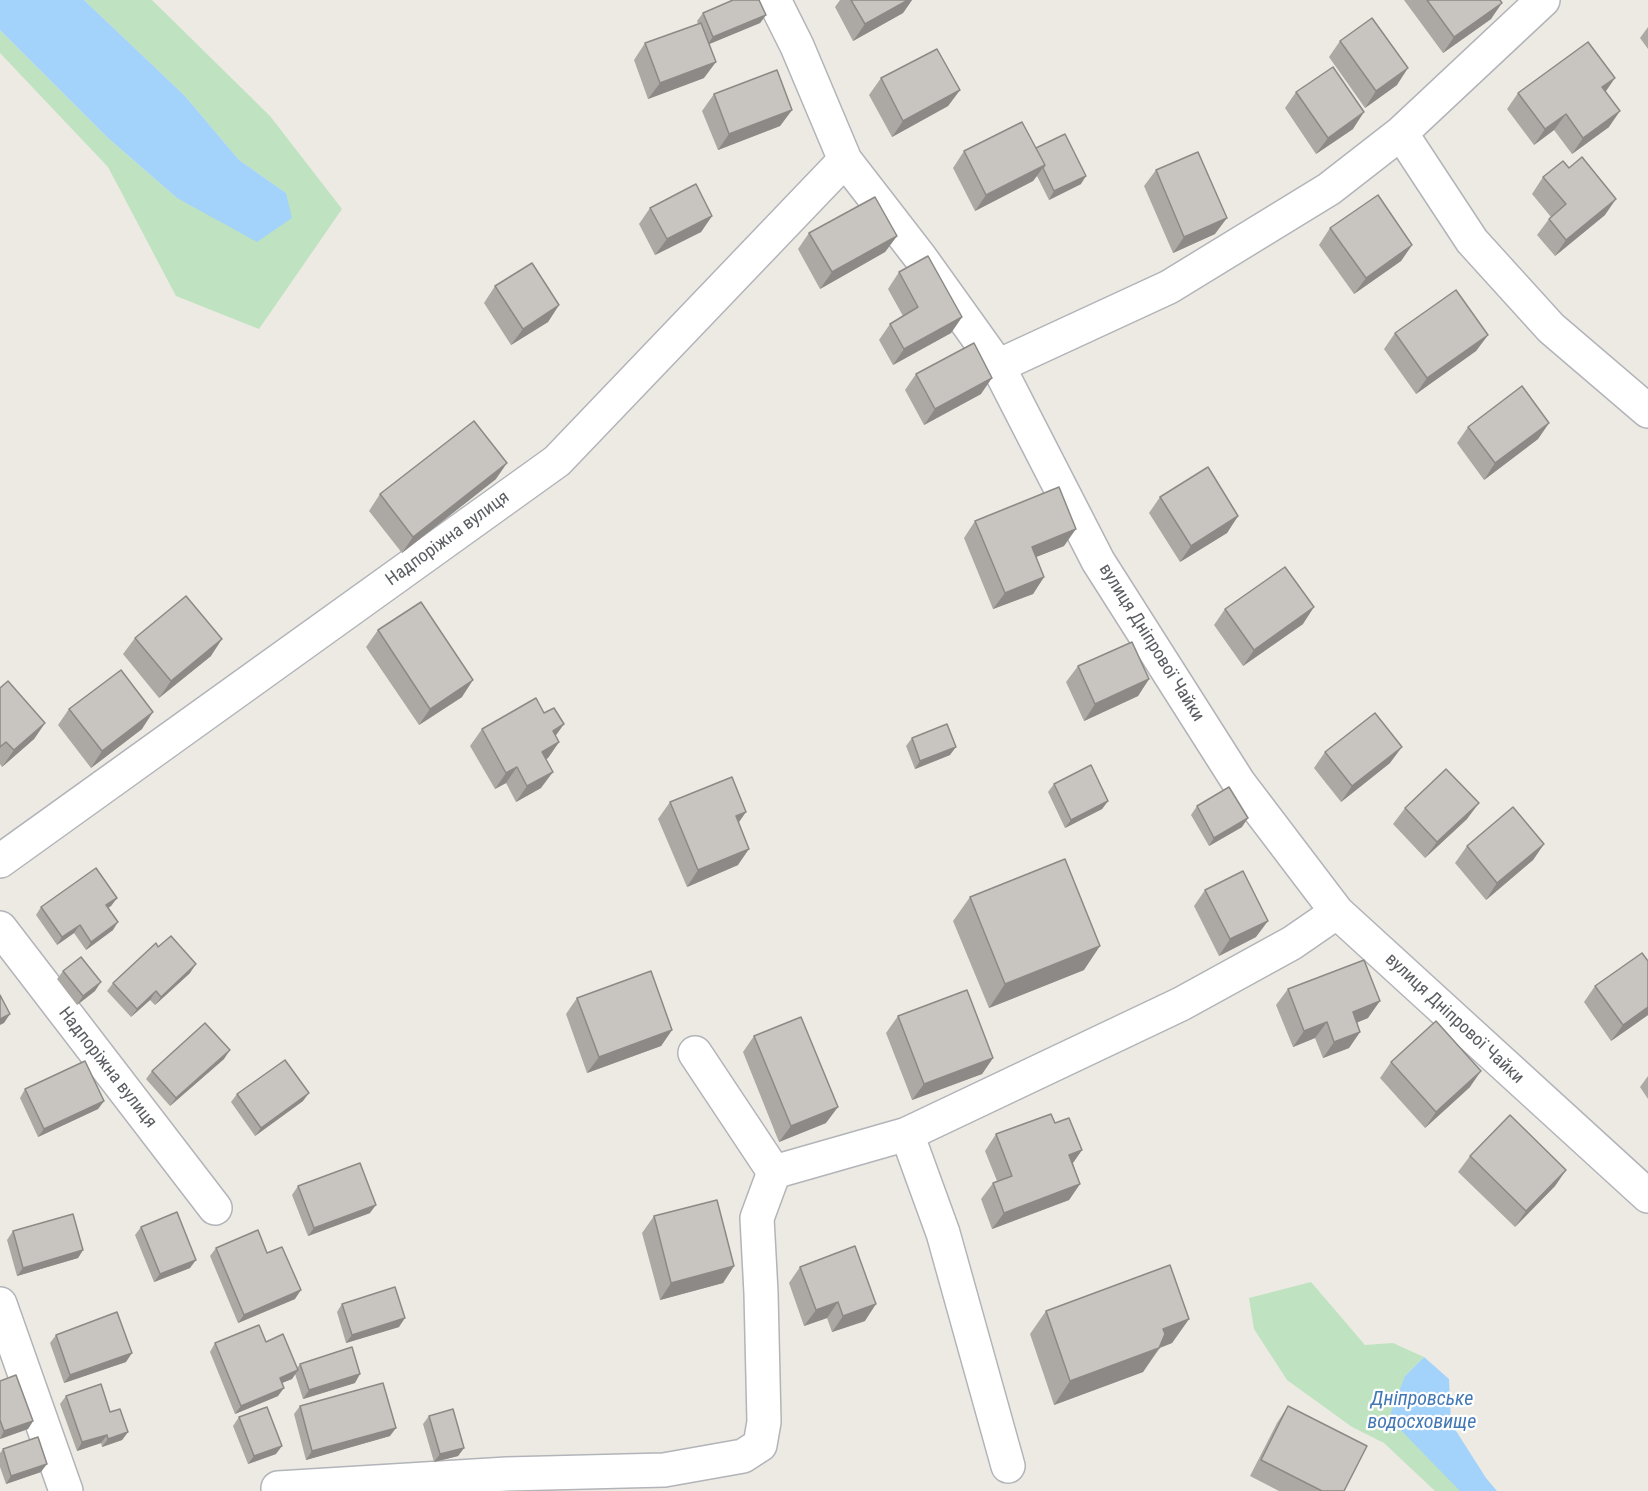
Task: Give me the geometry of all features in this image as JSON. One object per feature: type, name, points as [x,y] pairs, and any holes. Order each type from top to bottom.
[{"type":"street","name":"вулиця Дніпрової Чайки","points":[[774,0],[797,46],[845,160],[920,257],[998,366],[1098,561],[1239,783],[1337,912],[1648,1196]]},
{"type":"street","points":[[998,366],[1169,287],[1329,189],[1401,133],[1543,0]]},
{"type":"street","points":[[1401,133],[1472,241],[1551,328],[1648,411]]},
{"type":"street","name":"Надпоріжна вулиця","points":[[0,861],[557,460],[845,160]]},
{"type":"street","points":[[774,1172],[907,1134],[1181,1004],[1292,943],[1337,912]]},
{"type":"street","name":"Надпоріжна вулиця","points":[[0,928],[215,1208]]},
{"type":"street","points":[[694,1053],[774,1172]]},
{"type":"street","points":[[907,1134],[943,1233],[1008,1466]]},
{"type":"street","points":[[278,1488],[507,1474],[664,1470],[743,1456],[760,1445],[764,1422],[757,1218],[774,1172]]},
{"type":"street","points":[[0,1304],[66,1491]]},
{"type":"green space","points":[[84,0],[152,0],[270,116],[342,209],[259,329],[176,296],[108,167],[0,53],[0,30],[108,138],[177,198],[286,193],[239,160],[185,96]]},
{"type":"green space","points":[[1311,1282],[1365,1345],[1393,1343],[1424,1357],[1405,1376],[1462,1491],[1435,1491],[1384,1443],[1352,1427],[1287,1380],[1254,1329],[1249,1298]]},
{"type":"water","points":[[0,0],[84,0],[185,96],[239,160],[286,193],[292,218],[257,242],[177,198],[108,138],[0,30]]},
{"type":"water","name":"Дніпровське водосховище","points":[[1424,1357],[1449,1379],[1451,1423],[1486,1478],[1497,1491],[1460,1491],[1389,1418],[1405,1376]]},
{"type":"building","points":[[733,0],[759,0],[766,15],[713,37],[703,13]]},
{"type":"building","points":[[851,0],[908,0],[865,24]]},
{"type":"building","points":[[1427,0],[1500,0],[1502,3],[1454,37]]},
{"type":"building","points":[[1372,18],[1408,68],[1376,91],[1340,41]]},
{"type":"building","points":[[701,23],[716,62],[660,83],[645,43]]},
{"type":"building","points":[[1588,42],[1615,78],[1602,87],[1620,111],[1583,138],[1566,114],[1545,129],[1518,93]]},
{"type":"building","points":[[937,49],[960,90],[903,121],[881,78]]},
{"type":"building","points":[[1333,67],[1364,112],[1328,138],[1296,92]]},
{"type":"building","points":[[777,70],[792,110],[729,134],[714,94]]},
{"type":"building","points":[[1022,122],[1045,165],[986,195],[964,151]]},
{"type":"building","points":[[1065,134],[1086,176],[1054,191],[1036,148]]},
{"type":"building","points":[[1198,152],[1227,218],[1184,237],[1156,170]]},
{"type":"building","points":[[1582,157],[1616,199],[1566,240],[1549,219],[1566,204],[1543,177],[1563,161],[1569,168]]},
{"type":"building","points":[[696,184],[712,216],[667,239],[650,208]]},
{"type":"building","points":[[1378,195],[1412,245],[1366,278],[1330,228]]},
{"type":"building","points":[[875,197],[897,236],[832,272],[809,233]]},
{"type":"building","points":[[928,256],[962,317],[904,349],[890,324],[918,307],[899,272]]},
{"type":"building","points":[[532,263],[559,305],[523,329],[495,286]]},
{"type":"building","points":[[1456,290],[1488,335],[1427,378],[1395,333]]},
{"type":"building","points":[[974,343],[992,378],[935,409],[916,374]]},
{"type":"building","points":[[1522,386],[1549,423],[1495,463],[1468,427]]},
{"type":"building","points":[[474,421],[507,463],[413,537],[380,494]]},
{"type":"building","points":[[1208,467],[1238,516],[1191,546],[1160,497]]},
{"type":"building","points":[[1059,487],[1076,529],[1032,547],[1044,577],[1005,593],[975,521]]},
{"type":"building","points":[[1285,567],[1314,607],[1254,650],[1225,609]]},
{"type":"building","points":[[186,596],[222,639],[171,681],[135,638]]},
{"type":"building","points":[[421,602],[473,680],[430,709],[378,630]]},
{"type":"building","points":[[1132,642],[1149,679],[1095,704],[1078,666]]},
{"type":"building","points":[[121,670],[153,712],[102,751],[69,709]]},
{"type":"building","points":[[8,681],[45,723],[14,750],[6,742],[0,747],[0,688]]},
{"type":"building","points":[[536,698],[544,713],[554,708],[564,724],[553,731],[559,742],[542,752],[553,772],[527,786],[517,767],[506,773],[482,729]]},
{"type":"building","points":[[1375,713],[1402,747],[1352,786],[1325,752]]},
{"type":"building","points":[[947,724],[956,747],[920,761],[912,738]]},
{"type":"building","points":[[1091,765],[1108,801],[1071,820],[1054,784]]},
{"type":"building","points":[[1446,769],[1479,803],[1437,842],[1405,808]]},
{"type":"building","points":[[732,777],[746,812],[736,816],[749,849],[698,870],[670,802]]},
{"type":"building","points":[[1229,787],[1248,818],[1214,838],[1197,806]]},
{"type":"building","points":[[1513,807],[1544,844],[1497,883],[1467,846]]},
{"type":"building","points":[[1065,859],[1100,946],[1005,984],[970,897]]},
{"type":"building","points":[[96,868],[117,898],[106,905],[118,922],[91,942],[80,925],[62,937],[41,907]]},
{"type":"building","points":[[1243,871],[1268,921],[1230,939],[1205,890]]},
{"type":"building","points":[[171,936],[196,964],[161,997],[156,991],[137,1009],[113,983],[156,943],[158,947]]},
{"type":"building","points":[[1642,953],[1648,961],[1648,1007],[1623,1025],[1595,986]]},
{"type":"building","points":[[81,957],[101,982],[83,996],[63,971]]},
{"type":"building","points":[[1364,960],[1380,1001],[1353,1012],[1360,1032],[1334,1042],[1327,1022],[1304,1031],[1288,989]]},
{"type":"building","points":[[651,971],[672,1030],[599,1057],[577,998]]},
{"type":"building","points":[[967,990],[993,1058],[924,1084],[898,1016]]},
{"type":"building","points":[[0,995],[10,1014],[0,1019]]},
{"type":"building","points":[[801,1017],[838,1107],[791,1126],[754,1036]]},
{"type":"building","points":[[1436,1021],[1481,1071],[1436,1112],[1391,1062]]},
{"type":"building","points":[[205,1023],[230,1050],[176,1098],[152,1071]]},
{"type":"building","points":[[285,1060],[309,1093],[261,1128],[237,1094]]},
{"type":"building","points":[[85,1061],[104,1101],[44,1129],[25,1089]]},
{"type":"building","points":[[1051,1114],[1055,1123],[1069,1118],[1082,1150],[1069,1155],[1080,1184],[1004,1213],[993,1183],[1012,1176],[996,1134]]},
{"type":"building","points":[[1510,1115],[1566,1170],[1526,1211],[1470,1156]]},
{"type":"building","points":[[360,1163],[376,1205],[314,1228],[298,1186]]},
{"type":"building","points":[[717,1200],[734,1266],[671,1283],[654,1216]]},
{"type":"building","points":[[177,1212],[196,1260],[160,1274],[141,1227]]},
{"type":"building","points":[[73,1214],[83,1250],[23,1268],[13,1231]]},
{"type":"building","points":[[258,1230],[267,1253],[282,1247],[301,1290],[244,1315],[216,1248]]},
{"type":"building","points":[[855,1246],[876,1304],[843,1316],[838,1302],[816,1310],[800,1267]]},
{"type":"building","points":[[1170,1265],[1189,1319],[1163,1329],[1165,1334],[1159,1348],[1070,1381],[1046,1311]]},
{"type":"building","points":[[395,1287],[405,1318],[352,1335],[342,1304]]},
{"type":"building","points":[[117,1312],[132,1353],[70,1375],[56,1335]]},
{"type":"building","points":[[259,1325],[266,1342],[283,1334],[298,1370],[280,1378],[284,1388],[241,1406],[215,1343]]},
{"type":"building","points":[[352,1347],[360,1374],[309,1390],[300,1364]]},
{"type":"building","points":[[16,1375],[33,1421],[4,1431],[0,1420],[0,1381]]},
{"type":"building","points":[[383,1383],[396,1428],[312,1451],[300,1406]]},
{"type":"building","points":[[101,1384],[110,1412],[120,1409],[128,1432],[108,1439],[107,1435],[82,1442],[66,1396]]},
{"type":"building","points":[[1288,1406],[1367,1446],[1344,1491],[1322,1491],[1261,1460]]},
{"type":"building","points":[[267,1407],[282,1446],[254,1456],[239,1417]]},
{"type":"building","points":[[453,1409],[464,1448],[440,1454],[429,1416]]},
{"type":"building","points":[[38,1437],[47,1464],[11,1476],[3,1449]]}]
